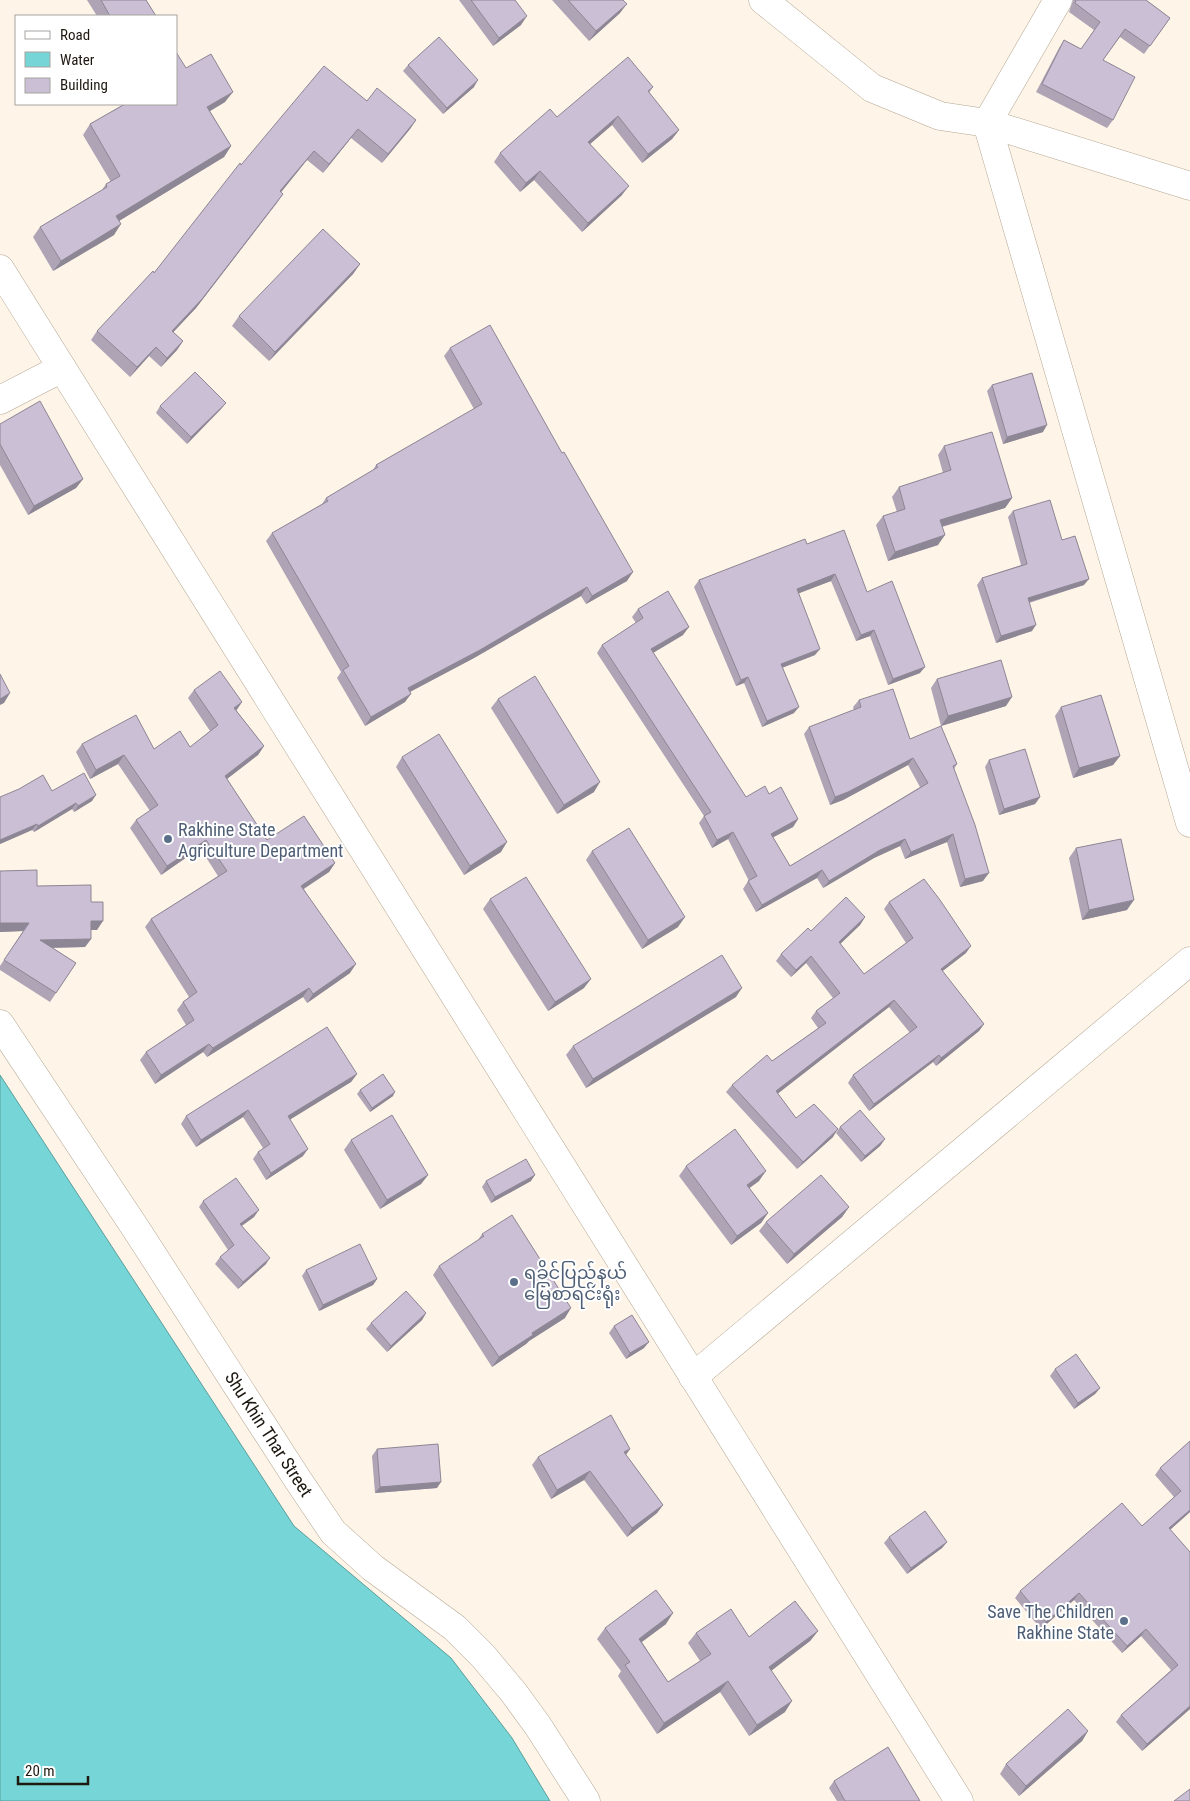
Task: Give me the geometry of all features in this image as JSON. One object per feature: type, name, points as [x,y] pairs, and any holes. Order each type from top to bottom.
[{"type":"street","points":[[763,0],[872,88],[940,116],[987,123],[1190,186]]},
{"type":"street","points":[[1058,0],[987,123],[1190,823]]},
{"type":"street","points":[[0,269],[959,1801]]},
{"type":"street","points":[[0,400],[62,368]]},
{"type":"street","points":[[693,1377],[1190,961]]},
{"type":"street","name":"Shu Khin Thar Street","points":[[0,1024],[333,1532],[373,1568],[455,1628],[484,1656],[538,1726],[586,1801]]},
{"type":"water","points":[[0,1075],[294,1526],[451,1658],[512,1738],[550,1801],[0,1801]]},
{"type":"building","points":[[101,0],[146,0],[155,15],[109,15]]},
{"type":"building","points":[[471,0],[515,0],[527,16],[499,38]]},
{"type":"building","points":[[568,0],[623,0],[627,4],[596,31]]},
{"type":"building","points":[[1076,0],[1146,0],[1170,18],[1150,46],[1125,29],[1103,60],[1135,77],[1113,120],[1042,84],[1064,40],[1081,49],[1100,22],[1075,3]]},
{"type":"building","points":[[439,37],[478,80],[447,108],[408,65]]},
{"type":"building","points":[[211,54],[233,92],[207,107],[231,146],[116,216],[121,224],[61,261],[40,227],[107,187],[106,184],[120,176],[90,124],[123,105],[178,105],[178,55],[186,68]]},
{"type":"building","points":[[628,57],[653,87],[648,91],[679,130],[648,154],[618,116],[588,142],[629,186],[588,223],[540,171],[526,183],[500,153],[550,109],[557,117]]},
{"type":"building","points":[[324,66],[367,101],[377,88],[416,120],[388,154],[358,129],[329,164],[314,151],[280,191],[283,194],[202,299],[172,331],[183,341],[167,358],[156,347],[137,367],[97,331],[153,271],[154,273],[240,163],[241,165]]},
{"type":"building","points":[[323,229],[360,264],[275,352],[239,316]]},
{"type":"building","points":[[490,325],[562,453],[564,452],[633,572],[592,596],[587,587],[480,650],[408,688],[411,694],[371,717],[343,670],[349,666],[272,533],[328,501],[326,498],[378,467],[376,465],[482,404],[450,348]]},
{"type":"building","points":[[195,372],[226,403],[191,437],[160,406]]},
{"type":"building","points":[[1032,373],[1047,425],[1007,437],[992,385]]},
{"type":"building","points":[[40,401],[83,479],[34,506],[0,444],[0,424]]},
{"type":"building","points":[[992,432],[1012,498],[940,520],[945,535],[895,552],[883,516],[905,509],[899,487],[951,470],[944,446]]},
{"type":"building","points":[[1050,500],[1062,540],[1075,536],[1089,579],[1028,598],[1036,625],[1001,636],[982,578],[1027,564],[1013,511]]},
{"type":"building","points":[[844,530],[867,592],[892,581],[925,667],[893,679],[874,630],[861,635],[835,574],[797,589],[820,649],[781,664],[799,707],[767,721],[748,677],[741,680],[699,580],[805,539],[807,544]]},
{"type":"building","points":[[668,591],[689,627],[651,649],[746,797],[765,786],[769,794],[781,787],[798,819],[771,834],[790,866],[928,783],[913,758],[835,797],[809,727],[861,707],[859,700],[893,689],[910,739],[941,726],[957,764],[953,766],[975,825],[989,873],[965,879],[953,834],[911,852],[905,839],[880,850],[829,881],[822,870],[762,905],[748,881],[757,876],[733,832],[717,840],[704,816],[711,812],[602,645],[643,618],[638,609]]},
{"type":"building","points":[[1001,660],[1012,697],[948,716],[937,679]]},
{"type":"building","points":[[220,671],[242,702],[234,708],[264,746],[225,776],[267,840],[304,816],[335,863],[301,886],[356,964],[313,994],[309,988],[213,1048],[209,1044],[161,1075],[146,1052],[194,1020],[183,1002],[197,992],[151,919],[227,871],[206,840],[167,866],[136,820],[158,805],[124,755],[96,770],[82,744],[136,715],[154,749],[180,731],[190,747],[218,725],[194,690]]},
{"type":"building","points":[[0,674],[10,693],[0,699]]},
{"type":"building","points":[[535,676],[600,782],[564,805],[498,699]]},
{"type":"building","points":[[1101,695],[1120,756],[1079,768],[1061,707]]},
{"type":"building","points":[[439,734],[507,842],[470,866],[402,757]]},
{"type":"building","points":[[1025,749],[1040,797],[1004,809],[989,760]]},
{"type":"building","points":[[84,773],[96,795],[78,806],[76,803],[38,826],[37,824],[0,840],[0,797],[19,789],[43,775],[52,791]]},
{"type":"building","points":[[629,828],[685,917],[648,940],[592,851]]},
{"type":"building","points":[[1121,839],[1134,900],[1089,910],[1076,848]]},
{"type":"building","points":[[37,870],[37,886],[91,885],[91,902],[103,902],[103,921],[91,921],[91,939],[40,940],[76,963],[56,993],[4,960],[29,923],[0,923],[0,871]]},
{"type":"building","points":[[526,877],[591,979],[555,1002],[490,899]]},
{"type":"building","points":[[924,879],[971,946],[941,969],[984,1024],[941,1058],[939,1055],[874,1104],[853,1075],[917,1027],[894,1000],[776,1091],[796,1118],[814,1104],[838,1129],[803,1162],[732,1085],[767,1055],[772,1061],[826,1023],[816,1011],[840,993],[811,956],[796,970],[781,954],[808,928],[811,931],[846,897],[865,917],[839,942],[864,974],[913,938],[889,902]]},
{"type":"building","points":[[722,955],[742,988],[593,1079],[573,1046]]},
{"type":"building","points":[[327,1027],[357,1074],[288,1116],[308,1149],[271,1173],[258,1152],[270,1144],[248,1110],[201,1140],[186,1116]]},
{"type":"building","points":[[383,1074],[395,1092],[372,1108],[360,1090]]},
{"type":"building","points":[[860,1110],[885,1139],[865,1156],[840,1127]]},
{"type":"building","points":[[392,1115],[428,1175],[387,1200],[351,1140]]},
{"type":"building","points":[[735,1129],[766,1171],[747,1185],[768,1213],[737,1236],[686,1166]]},
{"type":"building","points":[[526,1159],[535,1175],[495,1197],[486,1181]]},
{"type":"building","points":[[821,1175],[849,1207],[794,1254],[766,1222]]},
{"type":"building","points":[[236,1178],[259,1210],[240,1224],[270,1258],[243,1282],[220,1257],[234,1245],[203,1201]]},
{"type":"building","points":[[512,1215],[571,1308],[499,1357],[439,1266],[484,1236],[482,1234]]},
{"type":"building","points":[[360,1244],[377,1279],[323,1305],[306,1270]]},
{"type":"building","points":[[406,1291],[426,1313],[391,1346],[371,1323]]},
{"type":"building","points":[[632,1315],[649,1342],[630,1353],[614,1326]]},
{"type":"building","points":[[1076,1354],[1100,1388],[1078,1403],[1055,1369]]},
{"type":"building","points":[[611,1415],[630,1449],[624,1452],[663,1505],[632,1528],[590,1471],[557,1490],[538,1457]]},
{"type":"building","points":[[1190,1441],[1190,1510],[1169,1528],[1190,1552],[1190,1706],[1147,1744],[1121,1715],[1178,1665],[1146,1629],[1127,1646],[1079,1593],[1046,1622],[1020,1591],[1122,1503],[1142,1526],[1181,1491],[1160,1468]]},
{"type":"building","points":[[438,1444],[441,1482],[380,1487],[377,1449]]},
{"type":"building","points":[[925,1511],[947,1542],[911,1568],[889,1537]]},
{"type":"building","points":[[656,1590],[673,1613],[639,1639],[668,1682],[711,1654],[696,1633],[731,1609],[749,1637],[795,1601],[818,1631],[769,1667],[792,1701],[757,1725],[728,1681],[664,1723],[625,1665],[630,1662],[605,1628]]},
{"type":"building","points":[[1068,1709],[1088,1731],[1026,1786],[1006,1764]]},
{"type":"building","points":[[888,1747],[920,1801],[845,1801],[834,1781]]},
{"type":"building","points":[[1190,1789],[1190,1801],[1174,1801]]},
{"type":"place","name":"Rakhine State Agriculture Department","points":[[168,839]]},
{"type":"place","name":"ရခိုင်ပြည်နယ် မြေစာရင်းရုံး","points":[[514,1282]]},
{"type":"place","name":"Save The Children Rakhine State","points":[[1124,1621]]}]
